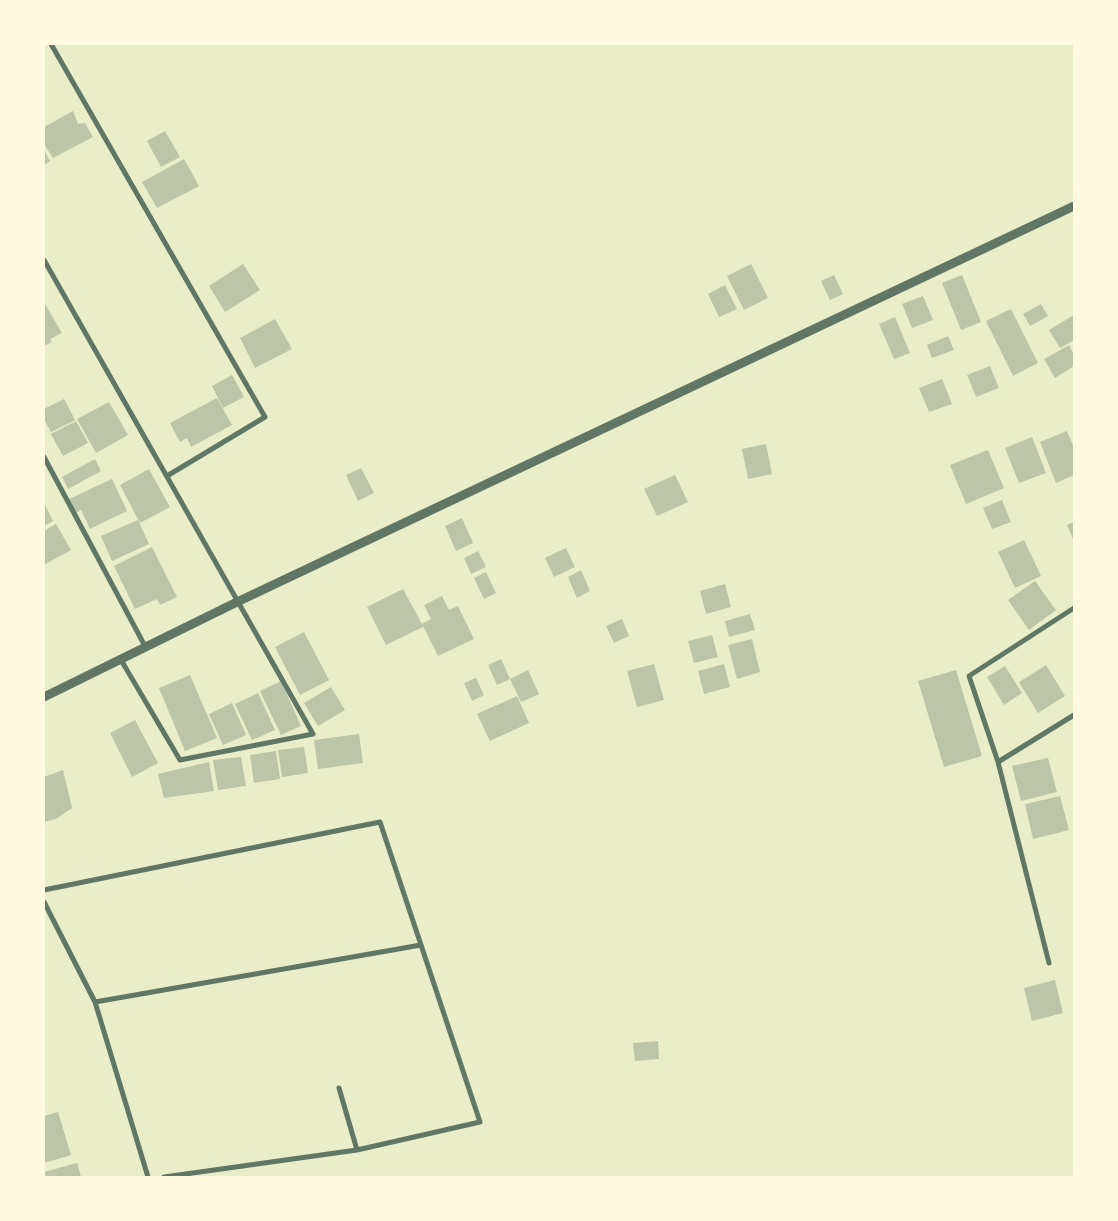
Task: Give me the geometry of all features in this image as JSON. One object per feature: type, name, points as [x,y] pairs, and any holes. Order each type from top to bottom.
[{"type":"street","points":[[51,44],[266,418],[167,476]]},
{"type":"street","points":[[44,697],[237,602],[1074,206]]},
{"type":"street","points":[[44,260],[313,734],[180,760],[121,660]]},
{"type":"street","points":[[44,457],[146,648]]},
{"type":"street","points":[[1049,963],[998,762],[969,676],[1074,608]]},
{"type":"street","points":[[998,762],[1074,715]]},
{"type":"street","points":[[44,890],[380,822],[480,1122],[356,1150],[164,1177]]},
{"type":"street","points":[[44,902],[95,1002],[148,1177]]},
{"type":"street","points":[[95,1002],[421,945]]},
{"type":"street","points":[[339,1088],[356,1150]]},
{"type":"building","points":[[73,111],[78,124],[85,123],[93,137],[53,158],[44,144],[44,127]]},
{"type":"building","points":[[165,131],[180,157],[161,167],[147,141]]},
{"type":"building","points":[[44,150],[50,161],[44,165]]},
{"type":"building","points":[[184,159],[199,186],[157,208],[142,182]]},
{"type":"building","points":[[243,264],[260,290],[225,312],[209,286]]},
{"type":"building","points":[[751,264],[768,298],[744,310],[727,276]]},
{"type":"building","points":[[834,275],[843,294],[830,300],[821,281]]},
{"type":"building","points":[[962,275],[981,322],[961,330],[942,283]]},
{"type":"building","points":[[725,285],[737,309],[719,317],[708,294]]},
{"type":"building","points":[[923,296],[933,320],[912,328],[902,304]]},
{"type":"building","points":[[44,304],[62,333],[50,339],[52,342],[44,346]]},
{"type":"building","points":[[1041,304],[1048,316],[1030,326],[1023,314]]},
{"type":"building","points":[[1011,309],[1038,363],[1013,376],[986,321]]},
{"type":"building","points":[[1074,315],[1074,340],[1060,348],[1049,330]]},
{"type":"building","points":[[895,317],[910,353],[894,359],[879,324]]},
{"type":"building","points":[[275,319],[292,349],[255,368],[240,338]]},
{"type":"building","points":[[948,336],[954,350],[932,358],[927,345]]},
{"type":"building","points":[[1069,345],[1074,355],[1074,366],[1055,378],[1044,359]]},
{"type":"building","points":[[990,366],[999,388],[976,397],[967,375]]},
{"type":"building","points":[[232,375],[244,397],[223,408],[212,386]]},
{"type":"building","points":[[942,379],[952,404],[929,412],[919,388]]},
{"type":"building","points":[[217,398],[232,425],[191,447],[187,438],[180,442],[170,423]]},
{"type":"building","points":[[64,399],[75,420],[51,432],[44,419],[44,409]]},
{"type":"building","points":[[109,402],[128,435],[96,453],[77,419]]},
{"type":"building","points":[[76,421],[88,443],[63,456],[51,434]]},
{"type":"building","points":[[1067,431],[1074,448],[1074,475],[1056,483],[1040,442]]},
{"type":"building","points":[[1032,437],[1046,473],[1019,483],[1005,448]]},
{"type":"building","points":[[766,444],[772,474],[748,479],[742,449]]},
{"type":"building","points":[[988,450],[1004,488],[966,504],[950,465]]},
{"type":"building","points":[[95,459],[101,471],[68,489],[62,477]]},
{"type":"building","points":[[361,468],[374,493],[358,501],[346,475]]},
{"type":"building","points":[[149,469],[170,507],[140,523],[120,485]]},
{"type":"building","points":[[675,475],[688,502],[657,516],[644,489]]},
{"type":"building","points":[[112,479],[127,511],[90,529],[81,510],[76,513],[69,499]]},
{"type":"building","points":[[1002,500],[1011,522],[992,529],[983,508]]},
{"type":"building","points":[[44,503],[53,521],[44,526]]},
{"type":"building","points":[[462,518],[473,543],[456,551],[445,526]]},
{"type":"building","points":[[138,520],[149,544],[112,561],[101,536]]},
{"type":"building","points":[[1074,522],[1074,541],[1067,525]]},
{"type":"building","points":[[56,524],[71,550],[44,565],[44,531]]},
{"type":"building","points":[[1024,540],[1041,576],[1015,588],[998,552]]},
{"type":"building","points":[[152,547],[177,597],[160,605],[157,599],[135,609],[114,566]]},
{"type":"building","points":[[566,548],[575,567],[554,577],[545,558]]},
{"type":"building","points":[[478,551],[486,567],[471,574],[464,558]]},
{"type":"building","points":[[581,570],[590,591],[577,598],[568,577]]},
{"type":"building","points":[[486,572],[496,593],[484,599],[474,578]]},
{"type":"building","points":[[1035,581],[1056,610],[1029,630],[1008,600]]},
{"type":"building","points":[[725,584],[731,607],[706,614],[700,591]]},
{"type":"building","points":[[403,589],[423,627],[386,645],[367,607]]},
{"type":"building","points":[[442,596],[449,610],[458,606],[474,639],[438,656],[422,624],[431,619],[424,605]]},
{"type":"building","points":[[750,614],[755,630],[729,637],[725,621]]},
{"type":"building","points":[[622,619],[629,636],[614,643],[606,626]]},
{"type":"building","points":[[304,632],[329,680],[300,695],[275,647]]},
{"type":"building","points":[[712,635],[718,657],[694,663],[688,641]]},
{"type":"building","points":[[752,639],[760,672],[737,679],[728,645]]},
{"type":"building","points":[[501,659],[510,679],[497,685],[488,665]]},
{"type":"building","points":[[654,664],[664,700],[637,707],[627,671]]},
{"type":"building","points":[[724,664],[730,687],[704,694],[698,671]]},
{"type":"building","points":[[1046,665],[1065,696],[1038,713],[1019,682]]},
{"type":"building","points":[[1005,666],[1022,693],[1004,705],[987,677]]},
{"type":"building","points":[[528,670],[539,694],[521,702],[510,679]]},
{"type":"building","points":[[956,670],[982,756],[944,767],[918,681]]},
{"type":"building","points":[[190,675],[217,738],[185,751],[159,688]]},
{"type":"building","points":[[476,678],[484,695],[472,701],[464,683]]},
{"type":"building","points":[[281,681],[301,726],[281,735],[260,691]]},
{"type":"building","points":[[331,687],[345,710],[318,726],[304,703]]},
{"type":"building","points":[[258,693],[275,730],[252,740],[235,704]]},
{"type":"building","points":[[517,696],[529,723],[490,741],[477,714]]},
{"type":"building","points":[[232,703],[246,735],[223,745],[209,714]]},
{"type":"building","points":[[135,720],[158,763],[132,777],[110,733]]},
{"type":"building","points":[[359,734],[363,763],[318,769],[314,740]]},
{"type":"building","points":[[304,747],[308,773],[282,777],[278,750]]},
{"type":"building","points":[[276,751],[280,779],[254,783],[250,755]]},
{"type":"building","points":[[241,757],[246,786],[218,790],[213,760]]},
{"type":"building","points":[[1048,758],[1057,792],[1021,801],[1012,766]]},
{"type":"building","points":[[209,762],[214,791],[164,798],[158,774]]},
{"type":"building","points":[[63,770],[72,808],[56,819],[44,822],[44,777]]},
{"type":"building","points":[[1060,796],[1069,830],[1033,839],[1025,804]]},
{"type":"building","points":[[1055,980],[1063,1013],[1032,1021],[1024,988]]},
{"type":"building","points":[[658,1041],[659,1059],[635,1061],[633,1043]]},
{"type":"building","points":[[58,1112],[71,1155],[44,1163],[44,1116]]},
{"type":"building","points":[[77,1163],[81,1177],[46,1177],[44,1172]]}]
